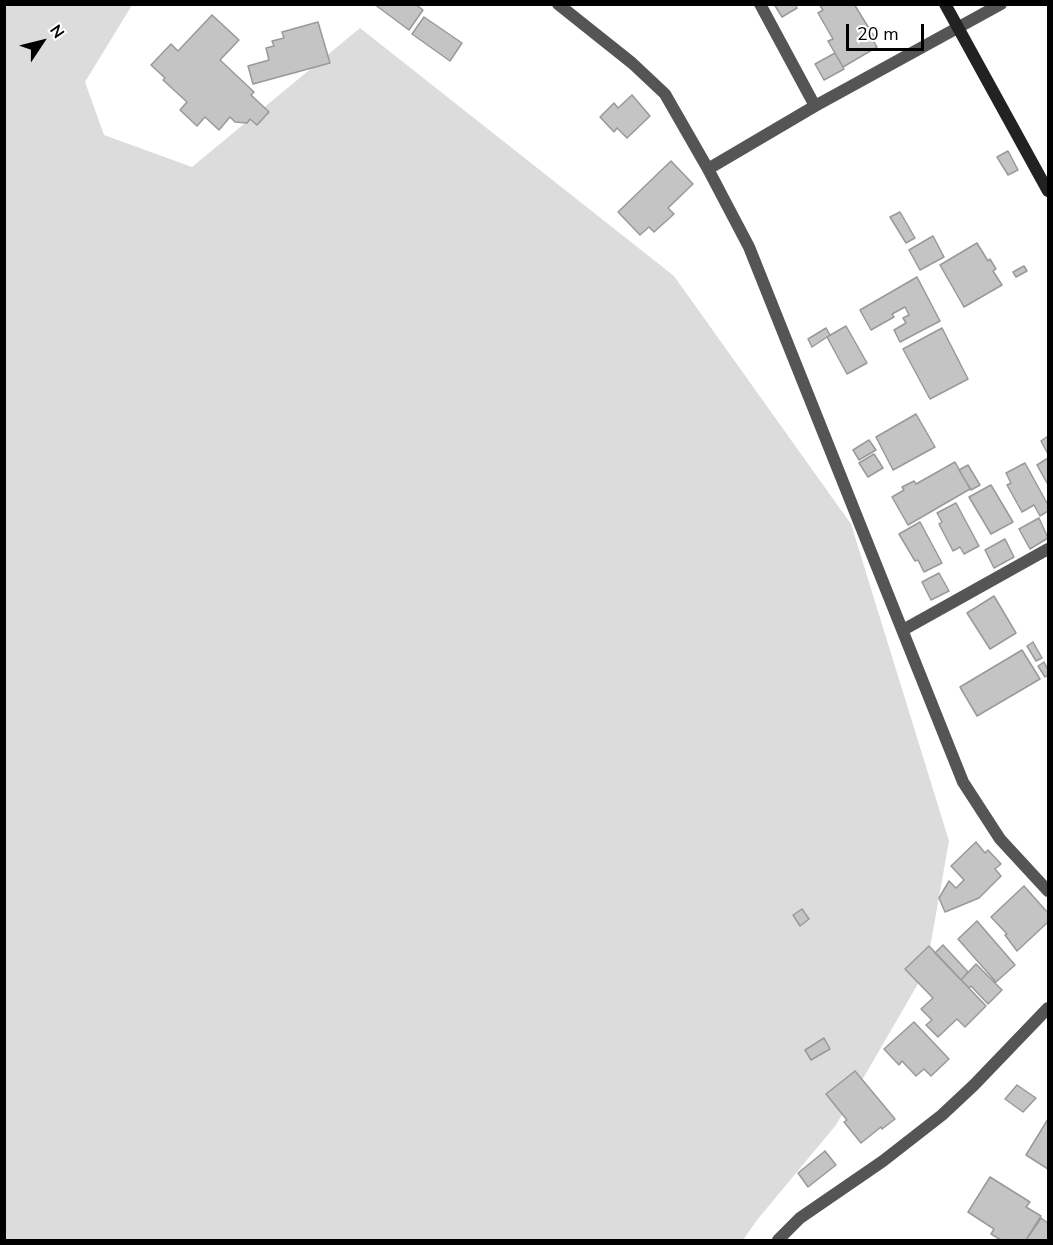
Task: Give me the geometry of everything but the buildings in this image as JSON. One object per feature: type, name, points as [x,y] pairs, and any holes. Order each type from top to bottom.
[{"type":"street","points":[[558,4],[632,63],[665,94],[708,169],[749,247],[963,782],[1000,839],[1048,891]]},
{"type":"street","points":[[759,4],[815,106]]},
{"type":"street","points":[[945,4],[1048,191]]},
{"type":"street","points":[[708,169],[815,106],[1001,4]]},
{"type":"street","points":[[903,630],[1048,549]]},
{"type":"street","points":[[778,1240],[800,1218],[884,1161],[942,1115],[1048,1008]]},
{"type":"shaded area","points":[[5,5],[132,5],[85,82],[104,135],[192,167],[360,28],[674,276],[851,524],[949,841],[926,970],[836,1125],[743,1240],[5,1240]]}]
